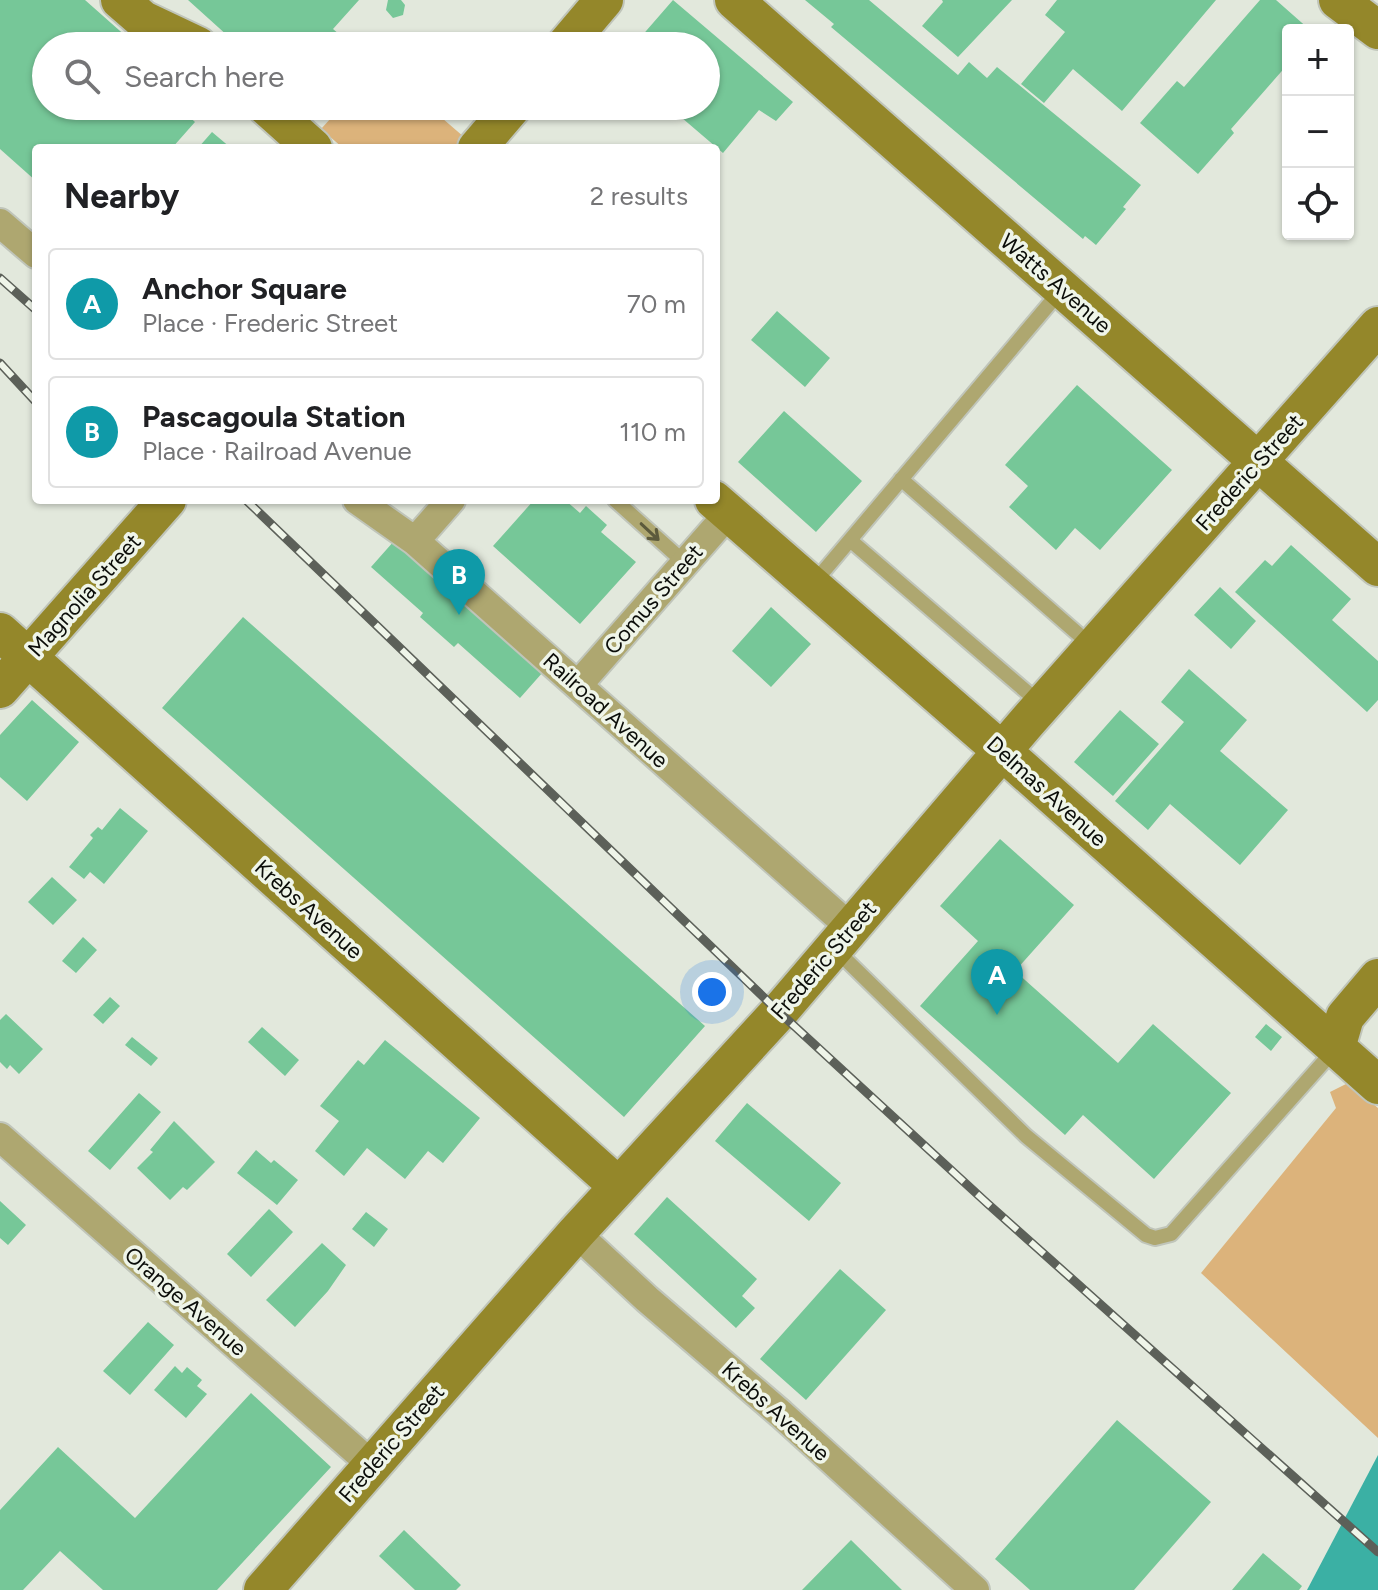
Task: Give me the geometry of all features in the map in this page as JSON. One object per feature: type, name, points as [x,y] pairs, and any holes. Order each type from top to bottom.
[{"type":"street","points":[[120,0],[143,20],[168,32]]},
{"type":"street","points":[[577,32],[604,0]]},
{"type":"street","name":"Watts Avenue","points":[[734,0],[1378,567]]},
{"type":"street","points":[[1338,0],[1378,30]]},
{"type":"street","points":[[282,120],[309,144]]},
{"type":"street","points":[[480,144],[501,120]]},
{"type":"street","points":[[0,223],[32,251]]},
{"type":"street","name":"Frederic Street","points":[[263,1590],[576,1233],[779,1012],[1042,705],[1378,326]]},
{"type":"street","name":"Magnolia Street","points":[[0,689],[163,504]]},
{"type":"street","name":"Railroad Avenue","points":[[363,504],[415,541],[578,685],[842,937]]},
{"type":"street","points":[[415,541],[447,504]]},
{"type":"street","name":"Comus Street","points":[[578,685],[685,563],[721,506]]},
{"type":"street","name":"Delmas Avenue","points":[[721,506],[1378,1085]]},
{"type":"street","name":"Krebs Avenue","points":[[0,632],[618,1186]]},
{"type":"street","points":[[1336,1048],[1345,1017],[1378,978]]},
{"type":"street","name":"Orange Avenue","points":[[0,1137],[372,1465]]},
{"type":"street","name":"Krebs Avenue","points":[[576,1233],[975,1590]]},
{"type":"lane","points":[[812,585],[1062,288]]},
{"type":"lane","points":[[901,479],[1094,647]]},
{"type":"lane","points":[[619,504],[685,563]]},
{"type":"lane","points":[[850,540],[1042,705]]},
{"type":"lane","points":[[842,937],[1026,1136],[1146,1235],[1155,1238],[1171,1234],[1336,1048]]},
{"type":"shaded area","points":[[329,120],[444,120],[464,137],[458,144],[338,144],[321,129]]},
{"type":"shaded area","points":[[1348,1083],[1378,1108],[1378,1438],[1201,1273],[1336,1108],[1330,1092]]},
{"type":"water","points":[[1378,1455],[1378,1590],[1307,1590]]},
{"type":"building","points":[[0,0],[85,0],[121,32],[32,32],[32,120],[195,122],[176,144],[32,144],[32,177],[0,149]]},
{"type":"building","points":[[188,0],[359,0],[333,29],[337,32],[223,32]]},
{"type":"building","points":[[388,0],[401,0],[405,5],[403,15],[393,18],[386,10]]},
{"type":"building","points":[[673,0],[711,32],[645,32]]},
{"type":"building","points":[[805,0],[869,0],[958,75],[969,62],[987,78],[997,67],[1141,185],[1096,245],[1085,236],[1083,239],[831,27],[834,24]]},
{"type":"building","points":[[942,0],[1012,0],[958,57],[922,26]]},
{"type":"building","points":[[1057,0],[1216,0],[1122,111],[1073,69],[1044,103],[1021,84],[1065,32],[1045,15]]},
{"type":"building","points":[[1260,0],[1276,0],[1303,24],[1282,24],[1282,71],[1231,129],[1234,133],[1198,174],[1140,123],[1177,81],[1184,87]]},
{"type":"building","points":[[720,40],[793,102],[776,121],[759,110],[723,153],[720,144],[712,144],[684,120],[720,120]]},
{"type":"building","points":[[212,132],[226,144],[202,144]]},
{"type":"building","points":[[777,311],[830,358],[805,387],[751,340]]},
{"type":"building","points":[[1077,385],[1172,470],[1100,550],[1075,528],[1056,550],[1009,507],[1028,486],[1005,465]]},
{"type":"building","points":[[784,411],[862,481],[816,532],[738,462]]},
{"type":"building","points":[[530,504],[570,504],[580,513],[586,506],[607,525],[601,532],[636,562],[580,624],[493,546]]},
{"type":"building","points":[[402,532],[551,663],[520,698],[458,643],[454,647],[420,617],[423,613],[371,567]]},
{"type":"building","points":[[1291,545],[1351,599],[1332,620],[1378,661],[1378,700],[1367,712],[1235,592],[1265,560],[1272,566]]},
{"type":"building","points":[[1220,587],[1256,621],[1231,649],[1194,615]]},
{"type":"building","points":[[771,607],[811,644],[771,687],[732,651]]},
{"type":"building","points":[[243,617],[705,1026],[624,1117],[162,708]]},
{"type":"building","points":[[1189,669],[1247,720],[1220,751],[1288,810],[1240,865],[1170,804],[1148,830],[1115,801],[1184,722],[1161,702]]},
{"type":"building","points":[[32,700],[79,742],[27,801],[0,777],[0,735]]},
{"type":"building","points":[[1120,710],[1159,744],[1113,796],[1074,762]]},
{"type":"building","points":[[120,808],[148,831],[104,884],[90,872],[84,879],[69,867],[93,838],[90,835],[98,827],[102,830]]},
{"type":"building","points":[[1000,839],[1074,905],[1015,971],[1118,1063],[1153,1024],[1231,1093],[1154,1179],[1083,1115],[1065,1135],[920,1006],[978,941],[940,906]]},
{"type":"building","points":[[52,877],[77,900],[53,925],[28,902]]},
{"type":"building","points":[[83,937],[97,950],[76,973],[62,961]]},
{"type":"building","points":[[110,997],[120,1006],[103,1024],[93,1015]]},
{"type":"building","points":[[6,1014],[43,1049],[19,1074],[10,1065],[7,1069],[0,1062],[0,1020]]},
{"type":"building","points":[[1266,1024],[1282,1037],[1271,1051],[1255,1037]]},
{"type":"building","points":[[262,1027],[299,1060],[285,1076],[248,1042]]},
{"type":"building","points":[[132,1037],[158,1058],[151,1066],[125,1045]]},
{"type":"building","points":[[385,1040],[480,1118],[443,1163],[428,1151],[405,1179],[367,1148],[344,1176],[315,1151],[339,1121],[320,1106],[358,1060],[364,1065]]},
{"type":"building","points":[[139,1093],[161,1112],[110,1170],[88,1151]]},
{"type":"building","points":[[747,1103],[841,1183],[809,1221],[715,1141]]},
{"type":"building","points":[[174,1121],[215,1162],[187,1190],[183,1187],[170,1200],[137,1168],[153,1152],[150,1150]]},
{"type":"building","points":[[256,1150],[298,1180],[277,1205],[237,1173]]},
{"type":"building","points":[[667,1197],[757,1279],[742,1296],[755,1308],[736,1328],[634,1234]]},
{"type":"building","points":[[0,1201],[26,1225],[8,1245],[0,1238]]},
{"type":"building","points":[[269,1209],[293,1232],[251,1277],[227,1254]]},
{"type":"building","points":[[366,1212],[388,1229],[374,1247],[352,1229]]},
{"type":"building","points":[[322,1243],[346,1265],[328,1291],[295,1327],[266,1300]]},
{"type":"building","points":[[840,1269],[886,1310],[806,1400],[760,1359]]},
{"type":"building","points":[[148,1322],[174,1345],[130,1395],[103,1371]]},
{"type":"building","points":[[175,1366],[182,1373],[187,1367],[202,1380],[197,1386],[207,1394],[186,1418],[154,1390]]},
{"type":"building","points":[[251,1393],[331,1467],[217,1590],[103,1590],[60,1551],[23,1590],[0,1590],[0,1510],[58,1447],[135,1518]]},
{"type":"building","points":[[1117,1420],[1211,1502],[1134,1590],[1030,1590],[995,1559]]},
{"type":"building","points":[[404,1530],[461,1585],[456,1590],[415,1590],[379,1556]]},
{"type":"building","points":[[851,1540],[902,1590],[802,1590]]},
{"type":"building","points":[[1263,1553],[1302,1586],[1299,1590],[1232,1590]]},
{"type":"railway","points":[[0,278],[32,306]]},
{"type":"railway","points":[[0,363],[32,398]]},
{"type":"railway","points":[[250,504],[779,1012],[988,1204],[1378,1552]]},
{"type":"place","name":"Pascagoula Station","points":[[459,615]]},
{"type":"place","name":"Anchor Square","points":[[997,1015]]}]
